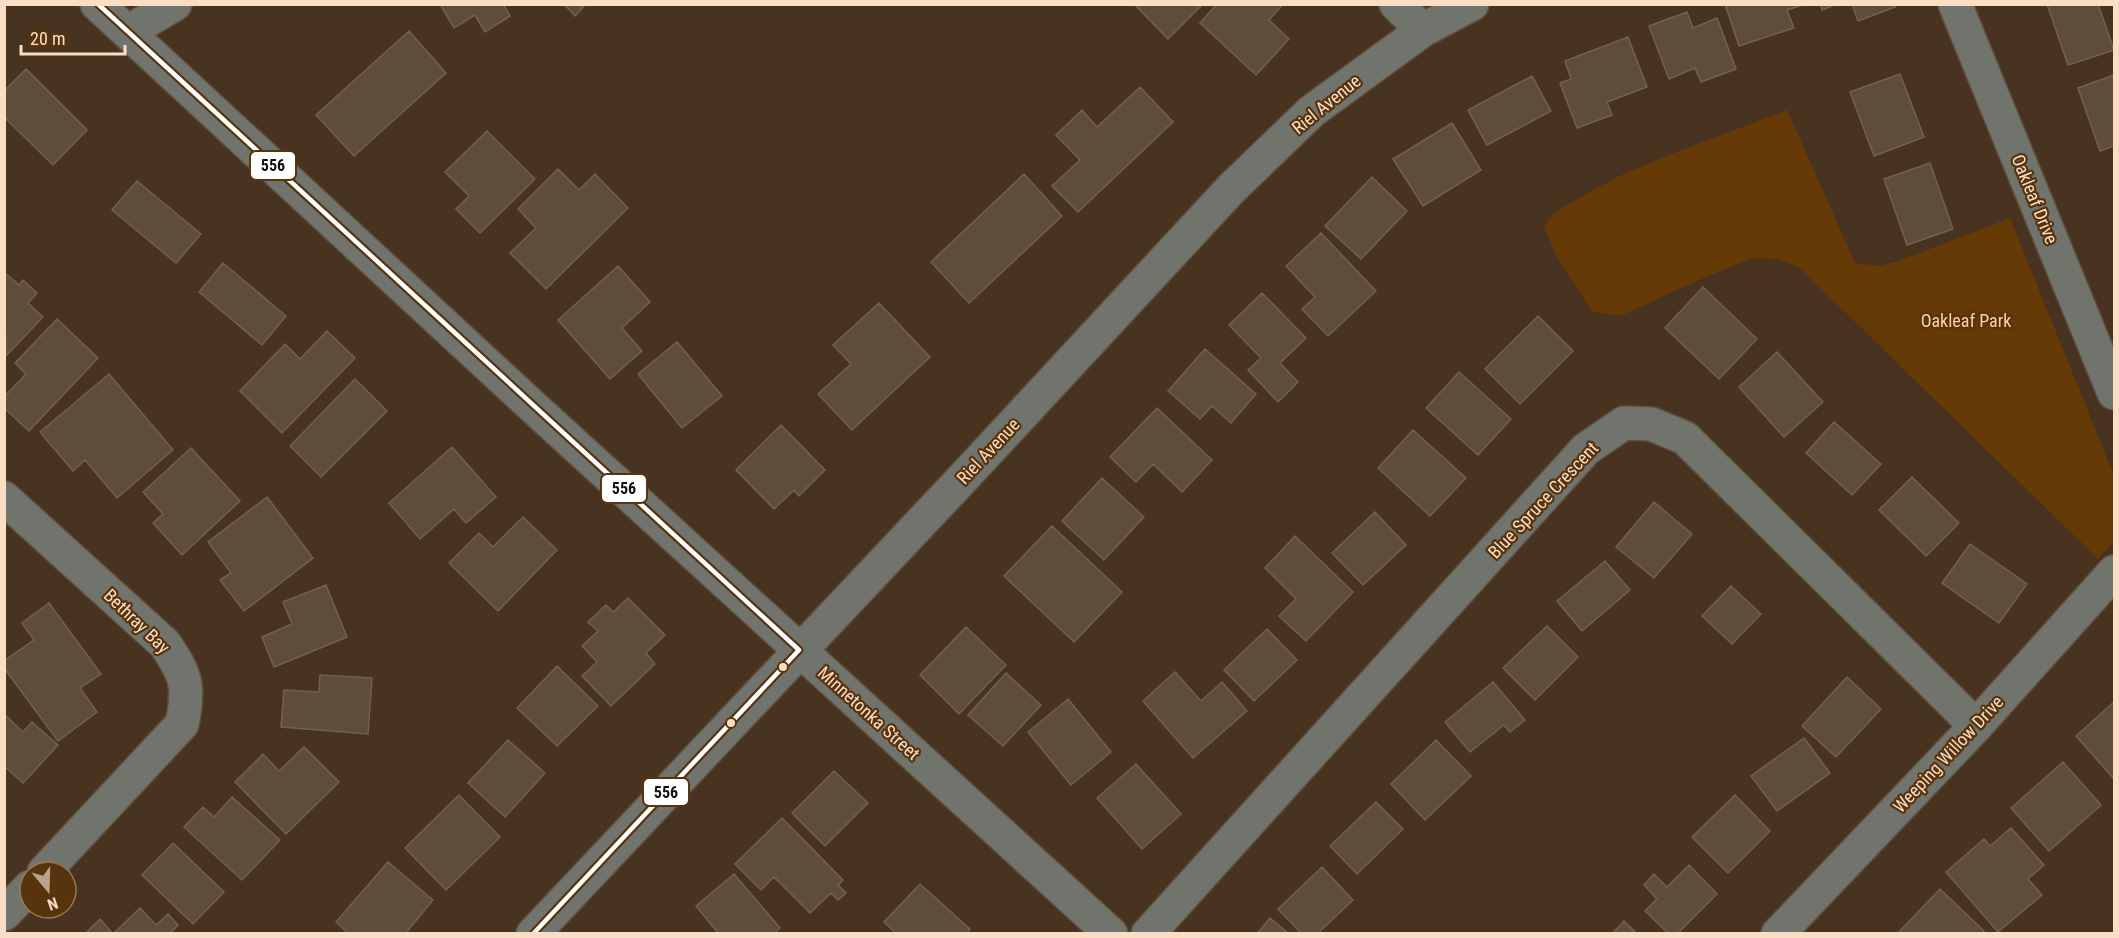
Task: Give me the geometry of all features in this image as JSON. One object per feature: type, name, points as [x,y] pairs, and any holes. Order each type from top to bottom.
[{"type":"street","name":"Minnetonka Street","points":[[97,4],[539,413],[1112,933]]},
{"type":"street","points":[[128,32],[175,4]]},
{"type":"street","points":[[1396,4],[1423,30]]},
{"type":"street","name":"Riel Avenue","points":[[533,933],[964,477],[1231,189],[1312,111],[1423,30],[1472,4]]},
{"type":"street","name":"Oakleaf Drive","points":[[1955,4],[2115,393]]},
{"type":"street","name":"Blue Spruce Crescent","points":[[1148,933],[1586,449],[1624,423],[1651,424],[1685,438],[1976,726]]},
{"type":"street","name":"Bethray Bay","points":[[4,498],[165,644],[182,669],[187,699],[182,724],[55,860]]},
{"type":"street","name":"Weeping Willow Drive","points":[[1778,933],[1976,726],[2115,572]]},
{"type":"street","points":[[4,914],[18,899]]},
{"type":"green space","name":"Oakleaf Park","points":[[1787,110],[1855,263],[1879,266],[1899,261],[2010,218],[2114,476],[2114,541],[2098,559],[1800,268],[1778,259],[1753,258],[1620,316],[1592,311],[1556,255],[1544,227],[1555,212],[1615,178]]},
{"type":"building","points":[[440,4],[503,4],[510,16],[485,32],[475,15],[454,28]]},
{"type":"building","points":[[564,4],[586,4],[575,16]]},
{"type":"building","points":[[1134,4],[1203,4],[1168,39]]},
{"type":"building","points":[[1217,4],[1283,4],[1269,20],[1289,39],[1256,75],[1200,23]]},
{"type":"building","points":[[1725,4],[1803,5],[1787,10],[1794,28],[1739,46]]},
{"type":"building","points":[[1820,4],[1837,4],[1822,10]]},
{"type":"building","points":[[1852,4],[1894,4],[1895,7],[1858,21]]},
{"type":"building","points":[[2047,4],[2098,4],[2114,50],[2068,65]]},
{"type":"building","points":[[1687,12],[1693,28],[1717,18],[1736,69],[1701,82],[1695,68],[1669,79],[1649,26]]},
{"type":"building","points":[[409,31],[446,73],[354,156],[316,115]]},
{"type":"building","points":[[1628,37],[1647,87],[1607,102],[1612,115],[1577,128],[1560,83],[1571,79],[1565,61]]},
{"type":"building","points":[[26,69],[87,130],[53,165],[4,117],[4,91]]},
{"type":"building","points":[[1900,74],[1924,137],[1874,156],[1850,92]]},
{"type":"building","points":[[2114,75],[2114,146],[2100,151],[2078,88]]},
{"type":"building","points":[[1532,76],[1551,111],[1487,145],[1468,110]]},
{"type":"building","points":[[1140,87],[1173,122],[1078,212],[1052,186],[1080,160],[1056,135],[1082,110],[1097,127]]},
{"type":"building","points":[[1452,123],[1481,170],[1423,206],[1393,159]]},
{"type":"building","points":[[487,131],[535,179],[480,233],[456,209],[469,196],[445,172]]},
{"type":"building","points":[[1930,163],[1953,229],[1907,245],[1884,179]]},
{"type":"building","points":[[558,169],[579,190],[595,174],[628,208],[546,289],[510,253],[536,228],[518,209]]},
{"type":"building","points":[[1024,174],[1062,216],[969,303],[931,262]]},
{"type":"building","points":[[1372,177],[1407,211],[1361,259],[1325,226]]},
{"type":"building","points":[[137,181],[201,234],[176,263],[112,210]]},
{"type":"building","points":[[1321,233],[1376,291],[1328,336],[1302,309],[1315,297],[1286,266]]},
{"type":"building","points":[[223,263],[286,316],[262,345],[199,292]]},
{"type":"building","points":[[618,266],[650,302],[622,328],[642,351],[610,379],[558,320]]},
{"type":"building","points":[[4,272],[19,285],[23,280],[37,293],[28,303],[43,317],[6,356]]},
{"type":"building","points":[[1703,287],[1757,339],[1719,379],[1665,328]]},
{"type":"building","points":[[1262,293],[1306,338],[1280,363],[1298,382],[1278,402],[1248,370],[1261,358],[1229,325]]},
{"type":"building","points":[[879,303],[930,357],[852,430],[818,394],[851,364],[833,345]]},
{"type":"building","points":[[1538,316],[1573,351],[1520,404],[1485,369]]},
{"type":"building","points":[[57,319],[98,358],[29,431],[4,408],[4,397],[26,374],[15,363]]},
{"type":"building","points":[[327,331],[355,358],[282,433],[240,391],[285,344],[300,359]]},
{"type":"building","points":[[677,342],[722,396],[682,428],[638,374]]},
{"type":"building","points":[[1205,349],[1256,394],[1231,423],[1212,406],[1200,419],[1168,391]]},
{"type":"building","points":[[1777,352],[1823,402],[1784,437],[1739,387]]},
{"type":"building","points":[[1459,372],[1511,419],[1478,455],[1426,408]]},
{"type":"building","points":[[109,374],[173,450],[117,498],[85,460],[73,471],[40,432]]},
{"type":"building","points":[[355,379],[387,411],[321,477],[290,446]]},
{"type":"building","points":[[1157,408],[1212,460],[1182,492],[1153,464],[1136,482],[1110,457]]},
{"type":"building","points":[[1834,422],[1881,464],[1852,495],[1806,453]]},
{"type":"building","points":[[781,425],[825,470],[799,496],[794,490],[774,509],[736,470]]},
{"type":"building","points":[[1413,430],[1466,478],[1430,516],[1378,468]]},
{"type":"building","points":[[452,447],[496,497],[466,523],[454,509],[420,539],[389,503]]},
{"type":"building","points":[[191,448],[240,501],[182,555],[153,523],[163,514],[143,492]]},
{"type":"building","points":[[1912,477],[1959,523],[1926,556],[1879,510]]},
{"type":"building","points":[[1102,478],[1144,517],[1104,560],[1062,521]]},
{"type":"building","points":[[267,497],[313,558],[244,611],[220,580],[231,573],[208,542]]},
{"type":"building","points":[[1654,502],[1692,534],[1654,578],[1616,547]]},
{"type":"building","points":[[1375,512],[1406,545],[1363,585],[1332,553]]},
{"type":"building","points":[[523,517],[557,550],[498,611],[449,563],[479,533],[493,547]]},
{"type":"building","points":[[1052,526],[1122,592],[1074,642],[1004,576]]},
{"type":"building","points":[[1295,536],[1353,592],[1306,641],[1279,616],[1296,599],[1265,568]]},
{"type":"building","points":[[1970,544],[2027,584],[1999,623],[1942,583]]},
{"type":"building","points":[[1605,561],[1630,590],[1582,631],[1557,601]]},
{"type":"building","points":[[326,585],[347,637],[274,667],[262,637],[292,624],[283,602]]},
{"type":"building","points":[[1731,586],[1761,614],[1732,644],[1702,616]]},
{"type":"building","points":[[628,598],[665,635],[646,653],[655,664],[611,706],[582,676],[597,662],[582,646],[598,631],[588,622],[606,605],[613,612]]},
{"type":"building","points":[[49,603],[101,674],[80,688],[97,712],[58,741],[4,668],[4,661],[34,640],[22,623]]},
{"type":"building","points":[[1547,626],[1578,657],[1535,700],[1503,668]]},
{"type":"building","points":[[966,627],[1006,665],[959,714],[920,675]]},
{"type":"building","points":[[1267,629],[1297,660],[1254,701],[1224,670]]},
{"type":"building","points":[[557,666],[598,706],[557,746],[517,708]]},
{"type":"building","points":[[1175,672],[1201,701],[1222,682],[1247,711],[1193,758],[1143,701]]},
{"type":"building","points":[[1006,673],[1041,705],[1003,746],[968,715]]},
{"type":"building","points":[[320,675],[372,678],[368,734],[281,727],[284,690],[319,692]]},
{"type":"building","points":[[1847,677],[1881,709],[1836,757],[1802,726]]},
{"type":"building","points":[[1493,682],[1525,720],[1510,732],[1504,725],[1470,752],[1445,722]]},
{"type":"building","points":[[1068,699],[1111,752],[1071,785],[1028,732]]},
{"type":"building","points":[[2114,702],[2114,779],[2076,736]]},
{"type":"building","points":[[4,714],[23,732],[32,722],[58,745],[23,783],[4,766]]},
{"type":"building","points":[[1804,738],[1830,773],[1777,811],[1751,776]]},
{"type":"building","points":[[508,740],[545,773],[505,817],[468,783]]},
{"type":"building","points":[[1436,740],[1471,776],[1425,820],[1391,784]]},
{"type":"building","points":[[304,747],[339,782],[286,834],[235,782],[263,754],[279,771]]},
{"type":"building","points":[[2063,762],[2101,805],[2049,851],[2011,808]]},
{"type":"building","points":[[1136,764],[1181,814],[1142,849],[1097,798]]},
{"type":"building","points":[[834,771],[868,803],[825,846],[792,813]]},
{"type":"building","points":[[459,795],[500,837],[446,890],[405,848]]},
{"type":"building","points":[[1735,795],[1770,831],[1728,873],[1692,837]]},
{"type":"building","points":[[232,797],[280,840],[242,880],[184,827],[203,807],[214,817]]},
{"type":"building","points":[[1376,802],[1403,829],[1357,874],[1330,846]]},
{"type":"building","points":[[782,818],[843,880],[838,885],[846,893],[838,900],[831,893],[810,913],[774,877],[761,890],[735,864]]},
{"type":"building","points":[[2011,828],[2044,865],[2028,879],[2042,895],[1998,932],[1946,872],[1984,839],[1990,846]]},
{"type":"building","points":[[173,843],[224,892],[193,924],[142,875]]},
{"type":"building","points":[[388,862],[433,900],[405,934],[349,934],[336,922]]},
{"type":"building","points":[[1689,865],[1717,894],[1677,934],[1669,934],[1645,911],[1657,899],[1644,885],[1654,874],[1667,887]]},
{"type":"building","points":[[1322,867],[1353,900],[1317,934],[1302,934],[1278,909]]},
{"type":"building","points":[[734,874],[780,928],[773,934],[719,934],[696,906]]},
{"type":"building","points":[[920,884],[970,929],[966,934],[897,934],[884,922]]},
{"type":"building","points":[[1940,889],[1984,931],[1981,934],[1897,934]]},
{"type":"building","points":[[140,908],[156,925],[168,914],[178,925],[169,934],[113,934]]},
{"type":"building","points":[[1270,918],[1289,934],[1257,934]]},
{"type":"building","points":[[100,919],[113,934],[85,934]]},
{"type":"building","points":[[1624,921],[1637,934],[1612,934]]},
{"type":"transit line","name":"556","points":[[98,4],[799,650]]},
{"type":"transit line","name":"556","points":[[533,934],[799,650]]}]
